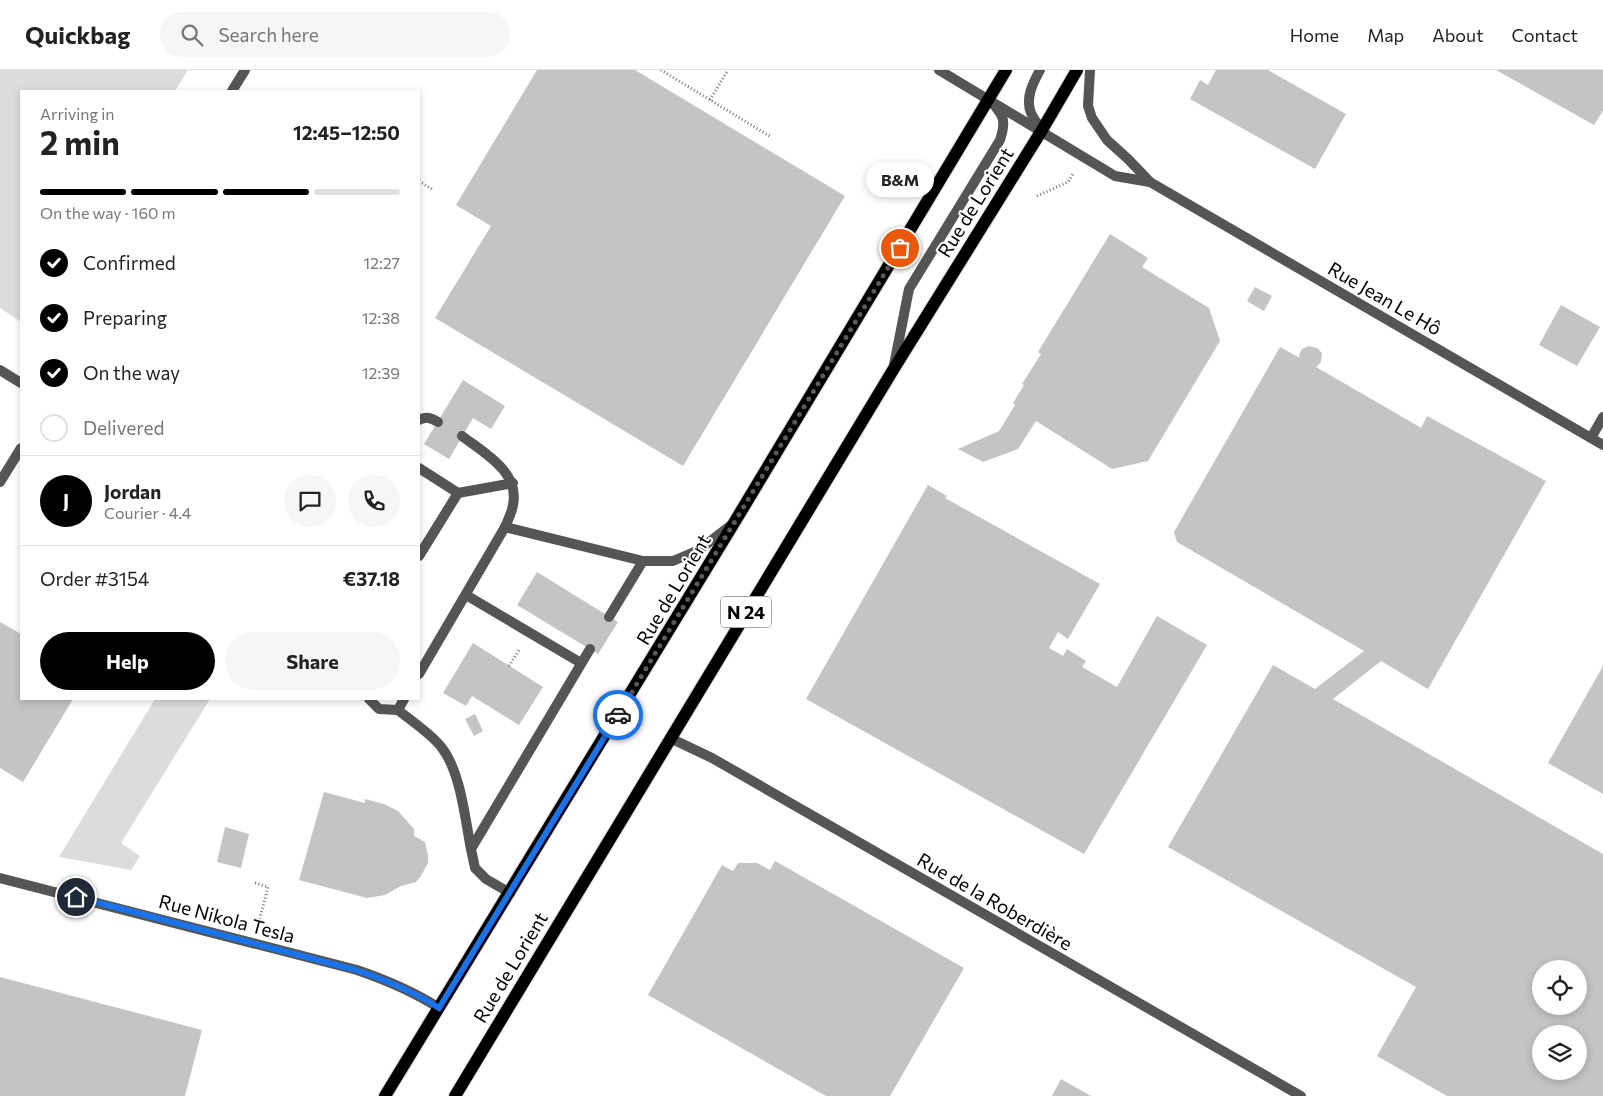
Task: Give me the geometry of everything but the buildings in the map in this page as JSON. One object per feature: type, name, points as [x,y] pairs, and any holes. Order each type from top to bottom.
[{"type":"main road","name":"Rue de Lorient","points":[[385,1096],[734,523],[1006,70]]},
{"type":"main road","name":"Rue de Lorient","points":[[454,1096],[893,370],[1042,130],[1077,70]]},
{"type":"street","points":[[233,90],[245,70]]},
{"type":"street","name":"Rue Jean Le Hô","points":[[939,70],[1042,130],[1115,176],[1150,182]]},
{"type":"street","points":[[1040,70],[1031,86],[1030,112],[1042,130]]},
{"type":"street","name":"Rue Jean Le Hô","points":[[1090,70],[1088,106],[1092,118],[1107,140],[1150,182],[1603,445]]},
{"type":"street","name":"Rue de Lorient","points":[[893,370],[909,289],[1000,140],[1005,126],[1002,114],[989,99]]},
{"type":"street","points":[[0,370],[20,382]]},
{"type":"street","points":[[420,419],[424,417],[431,418],[438,422]]},
{"type":"street","points":[[1591,438],[1603,417]]},
{"type":"street","points":[[420,672],[505,527],[514,504],[513,483],[492,459],[462,436]]},
{"type":"street","points":[[0,482],[20,450]]},
{"type":"street","points":[[420,469],[458,493],[513,483]]},
{"type":"street","points":[[420,554],[458,493]]},
{"type":"street","points":[[505,527],[643,561],[673,562],[699,550],[734,523]]},
{"type":"street","points":[[609,616],[643,561]]},
{"type":"street","points":[[466,595],[582,663]]},
{"type":"street","points":[[471,849],[590,649]]},
{"type":"street","points":[[370,700],[379,708],[398,710],[441,746],[451,761],[456,777],[475,868],[486,879],[510,893]]},
{"type":"street","points":[[398,710],[403,700]]},
{"type":"street","name":"Rue de la Roberdière","points":[[670,738],[712,758],[1300,1096]]},
{"type":"street","name":"Rue Nikola Tesla","points":[[0,878],[356,970],[388,980],[418,994],[439,1008]]},
{"type":"path","points":[[661,70],[771,137]]},
{"type":"path","points":[[710,100],[728,70]]},
{"type":"path","points":[[420,181],[432,188]]},
{"type":"path","points":[[254,943],[268,887],[255,882]]},
{"type":"shaded area","points":[[0,70],[188,70],[176,90],[20,90],[20,321],[0,308]]},
{"type":"shaded area","points":[[154,700],[209,700],[121,843],[140,856],[131,870],[59,857]]},
{"type":"way so far","points":[[618,715],[900,248]]},
{"type":"place","name":"B&M","points":[[900,248]]},
{"type":"route","points":[[76,897],[356,970],[388,980],[418,994],[439,1008],[618,715]]}]
